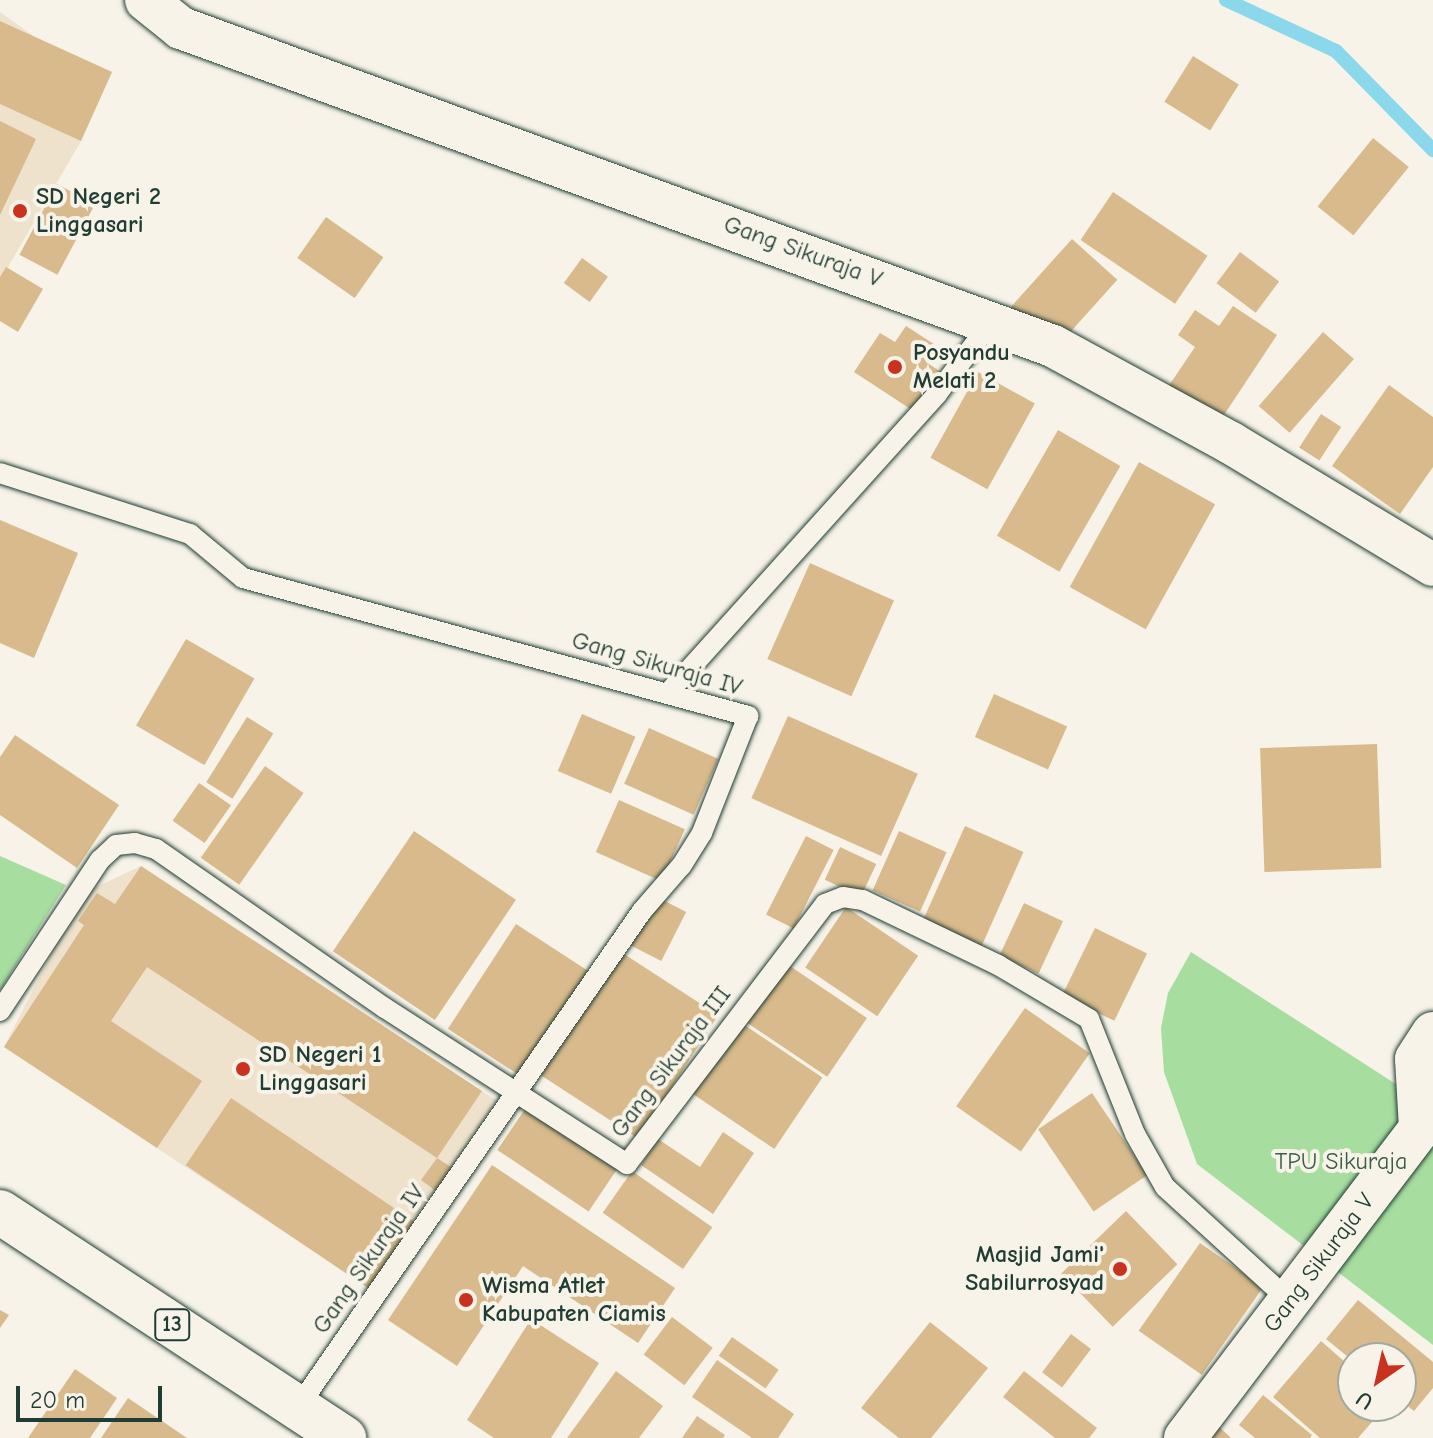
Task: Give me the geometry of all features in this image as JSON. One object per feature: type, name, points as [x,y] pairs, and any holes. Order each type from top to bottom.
[{"type":"highway","name":"13","points":[[0,1212],[344,1438]]},
{"type":"street","name":"Gang Sikuraja V","points":[[146,0],[190,14],[1053,346],[1231,443],[1433,565]]},
{"type":"street","name":"Gang Sikuraja V","points":[[1185,1438],[1426,1133],[1416,1059],[1433,1033]]},
{"type":"lane","points":[[668,693],[937,394],[992,321]]},
{"type":"lane","name":"Gang Sikuraja IV","points":[[0,473],[190,534],[243,578],[748,716],[702,833],[516,1093],[298,1407]]},
{"type":"lane","name":"Gang Sikuraja III","points":[[0,1011],[100,860],[116,845],[135,843],[156,849],[516,1093],[627,1164],[825,904],[843,897],[863,900],[998,965],[1089,1019],[1135,1134],[1165,1187],[1291,1302]]},
{"type":"shaded area","name":"SD Negeri 2 Linggasari","points":[[0,12],[35,37],[112,72],[81,141],[0,281]]},
{"type":"shaded area","name":"SD Negeri 1 Linggasari","points":[[141,866],[503,1105],[375,1292],[4,1047],[69,919],[92,889]]},
{"type":"green space","points":[[0,856],[66,885],[0,990]]},
{"type":"green space","name":"TPU Sikuraja","points":[[1191,952],[1433,1108],[1433,1345],[1197,1164],[1164,1072],[1161,1028],[1168,993]]},
{"type":"building","points":[[0,21],[112,72],[81,141],[0,104]]},
{"type":"building","points":[[1193,56],[1239,85],[1210,130],[1164,102]]},
{"type":"building","points":[[0,121],[36,139],[0,215]]},
{"type":"building","points":[[1373,138],[1409,167],[1353,235],[1318,206]]},
{"type":"building","points":[[57,184],[95,204],[57,275],[19,255]]},
{"type":"building","points":[[1113,192],[1208,256],[1175,304],[1081,240]]},
{"type":"building","points":[[326,217],[383,257],[355,298],[297,258]]},
{"type":"building","points":[[1072,239],[1117,280],[1056,347],[1011,307]]},
{"type":"building","points":[[1240,252],[1279,281],[1256,313],[1217,283]]},
{"type":"building","points":[[582,258],[608,277],[590,302],[564,283]]},
{"type":"building","points":[[6,267],[43,289],[18,332],[0,321],[0,277]]},
{"type":"building","points":[[1233,306],[1277,335],[1220,421],[1168,387],[1195,347],[1178,335],[1195,310],[1219,326]]},
{"type":"building","name":"Posyandu Melati 2","points":[[906,326],[937,346],[926,362],[941,372],[915,412],[854,372],[880,333],[895,342]]},
{"type":"building","points":[[1323,332],[1354,359],[1290,433],[1259,406]]},
{"type":"building","points":[[978,372],[1035,404],[987,489],[930,458]]},
{"type":"building","points":[[1389,385],[1433,417],[1433,467],[1400,514],[1332,466]]},
{"type":"building","points":[[1321,414],[1341,427],[1319,461],[1299,448]]},
{"type":"building","points":[[1058,430],[1120,466],[1059,572],[997,536]]},
{"type":"building","points":[[1139,462],[1215,504],[1146,629],[1070,587]]},
{"type":"building","points":[[0,520],[78,553],[34,658],[0,643]]},
{"type":"building","points":[[810,563],[894,600],[851,696],[767,659]]},
{"type":"building","points":[[186,639],[254,678],[204,765],[136,726]]},
{"type":"building","points":[[994,694],[1067,727],[1048,769],[975,737]]},
{"type":"building","points":[[582,714],[635,737],[611,794],[558,771]]},
{"type":"building","points":[[788,716],[918,774],[881,856],[751,798]]},
{"type":"building","points":[[247,717],[273,733],[232,799],[206,782]]},
{"type":"building","points":[[649,728],[718,759],[694,815],[624,784]]},
{"type":"building","points":[[15,735],[119,805],[77,868],[0,815],[0,757]]},
{"type":"building","points":[[1377,744],[1381,868],[1264,872],[1260,748]]},
{"type":"building","points":[[265,766],[304,793],[239,885],[201,858]]},
{"type":"building","points":[[199,783],[231,805],[205,843],[173,821]]},
{"type":"building","points":[[619,800],[685,829],[662,881],[596,852]]},
{"type":"building","points":[[965,826],[1023,852],[978,953],[920,927]]},
{"type":"building","points":[[414,831],[516,900],[435,1020],[333,951]]},
{"type":"building","points":[[899,831],[947,852],[920,912],[873,890]]},
{"type":"building","points":[[806,836],[834,850],[794,928],[766,914]]},
{"type":"building","points":[[840,847],[876,864],[861,897],[825,880]]},
{"type":"building","points":[[141,866],[482,1091],[437,1158],[147,967],[111,1021],[202,1081],[157,1148],[4,1047],[84,925],[78,921],[97,893],[115,904]]},
{"type":"building","points":[[655,896],[686,912],[661,961],[630,945]]},
{"type":"building","points":[[1024,903],[1063,921],[1038,974],[999,956]]},
{"type":"building","points":[[846,907],[918,956],[877,1016],[805,968]]},
{"type":"building","points":[[516,924],[590,972],[522,1077],[448,1029]]},
{"type":"building","points":[[1095,928],[1147,953],[1114,1021],[1062,995]]},
{"type":"building","points":[[621,952],[718,1015],[638,1138],[541,1075]]},
{"type":"building","points":[[784,962],[867,1018],[827,1077],[744,1021]]},
{"type":"building","points":[[1025,1008],[1090,1053],[1021,1152],[956,1106]]},
{"type":"building","points":[[737,1020],[822,1078],[774,1149],[689,1091]]},
{"type":"building","points":[[1092,1093],[1147,1175],[1093,1211],[1038,1129]]},
{"type":"building","points":[[231,1098],[416,1223],[371,1290],[186,1165]]},
{"type":"building","points":[[527,1106],[618,1168],[589,1211],[497,1150]]},
{"type":"building","points":[[723,1132],[754,1153],[713,1214],[641,1165],[658,1139],[700,1167]]},
{"type":"building","points":[[437,1158],[457,1171],[440,1194],[421,1180]]},
{"type":"building","points":[[492,1165],[675,1288],[638,1343],[523,1266],[457,1366],[388,1320]]},
{"type":"building","points":[[632,1171],[712,1227],[683,1269],[603,1213]]},
{"type":"building","name":"Masjid Jami' Sabilurrosyad","points":[[1126,1211],[1177,1264],[1113,1327],[1061,1274]]},
{"type":"building","points":[[1200,1243],[1263,1287],[1202,1375],[1139,1331]]},
{"type":"building","points":[[1358,1300],[1409,1342],[1337,1342],[1337,1348],[1326,1339]]},
{"type":"building","points":[[0,1310],[9,1315],[0,1328]]},
{"type":"building","points":[[672,1317],[713,1348],[684,1385],[644,1355]]},
{"type":"building","points":[[531,1319],[599,1363],[551,1438],[494,1438],[467,1420]]},
{"type":"building","points":[[930,1322],[988,1368],[931,1438],[899,1438],[861,1408]]},
{"type":"building","points":[[1071,1334],[1091,1349],[1062,1387],[1042,1372]]},
{"type":"building","points":[[732,1337],[779,1370],[765,1389],[719,1356]]},
{"type":"building","points":[[1321,1341],[1337,1355],[1337,1422],[1372,1422],[1358,1438],[1320,1438],[1273,1397]]},
{"type":"building","points":[[1417,1349],[1433,1362],[1433,1388],[1417,1407]]},
{"type":"building","points":[[717,1360],[794,1414],[778,1438],[752,1438],[692,1397]]},
{"type":"building","points":[[75,1369],[117,1398],[90,1438],[28,1438]]},
{"type":"building","points":[[616,1371],[663,1406],[639,1438],[567,1438]]},
{"type":"building","points":[[1024,1371],[1097,1428],[1089,1438],[1055,1438],[1003,1397]]},
{"type":"building","points":[[1263,1395],[1312,1435],[1310,1438],[1255,1438],[1239,1425]]},
{"type":"building","points":[[128,1398],[187,1438],[101,1438]]},
{"type":"building","points":[[697,1416],[725,1435],[723,1438],[682,1438]]},
{"type":"building","points":[[1214,1422],[1231,1438],[1200,1438]]},
{"type":"waterway","points":[[1226,0],[1336,51],[1433,150]]},
{"type":"place","name":"SD Negeri 2 Linggasari","points":[[20,211]]},
{"type":"place","name":"Posyandu Melati 2","points":[[895,367]]},
{"type":"place","name":"SD Negeri 1 Linggasari","points":[[243,1069]]},
{"type":"place","name":"Masjid Jami' Sabilurrosyad","points":[[1120,1269]]},
{"type":"place","name":"Wisma Atlet Kabupaten Ciamis","points":[[466,1300]]}]
